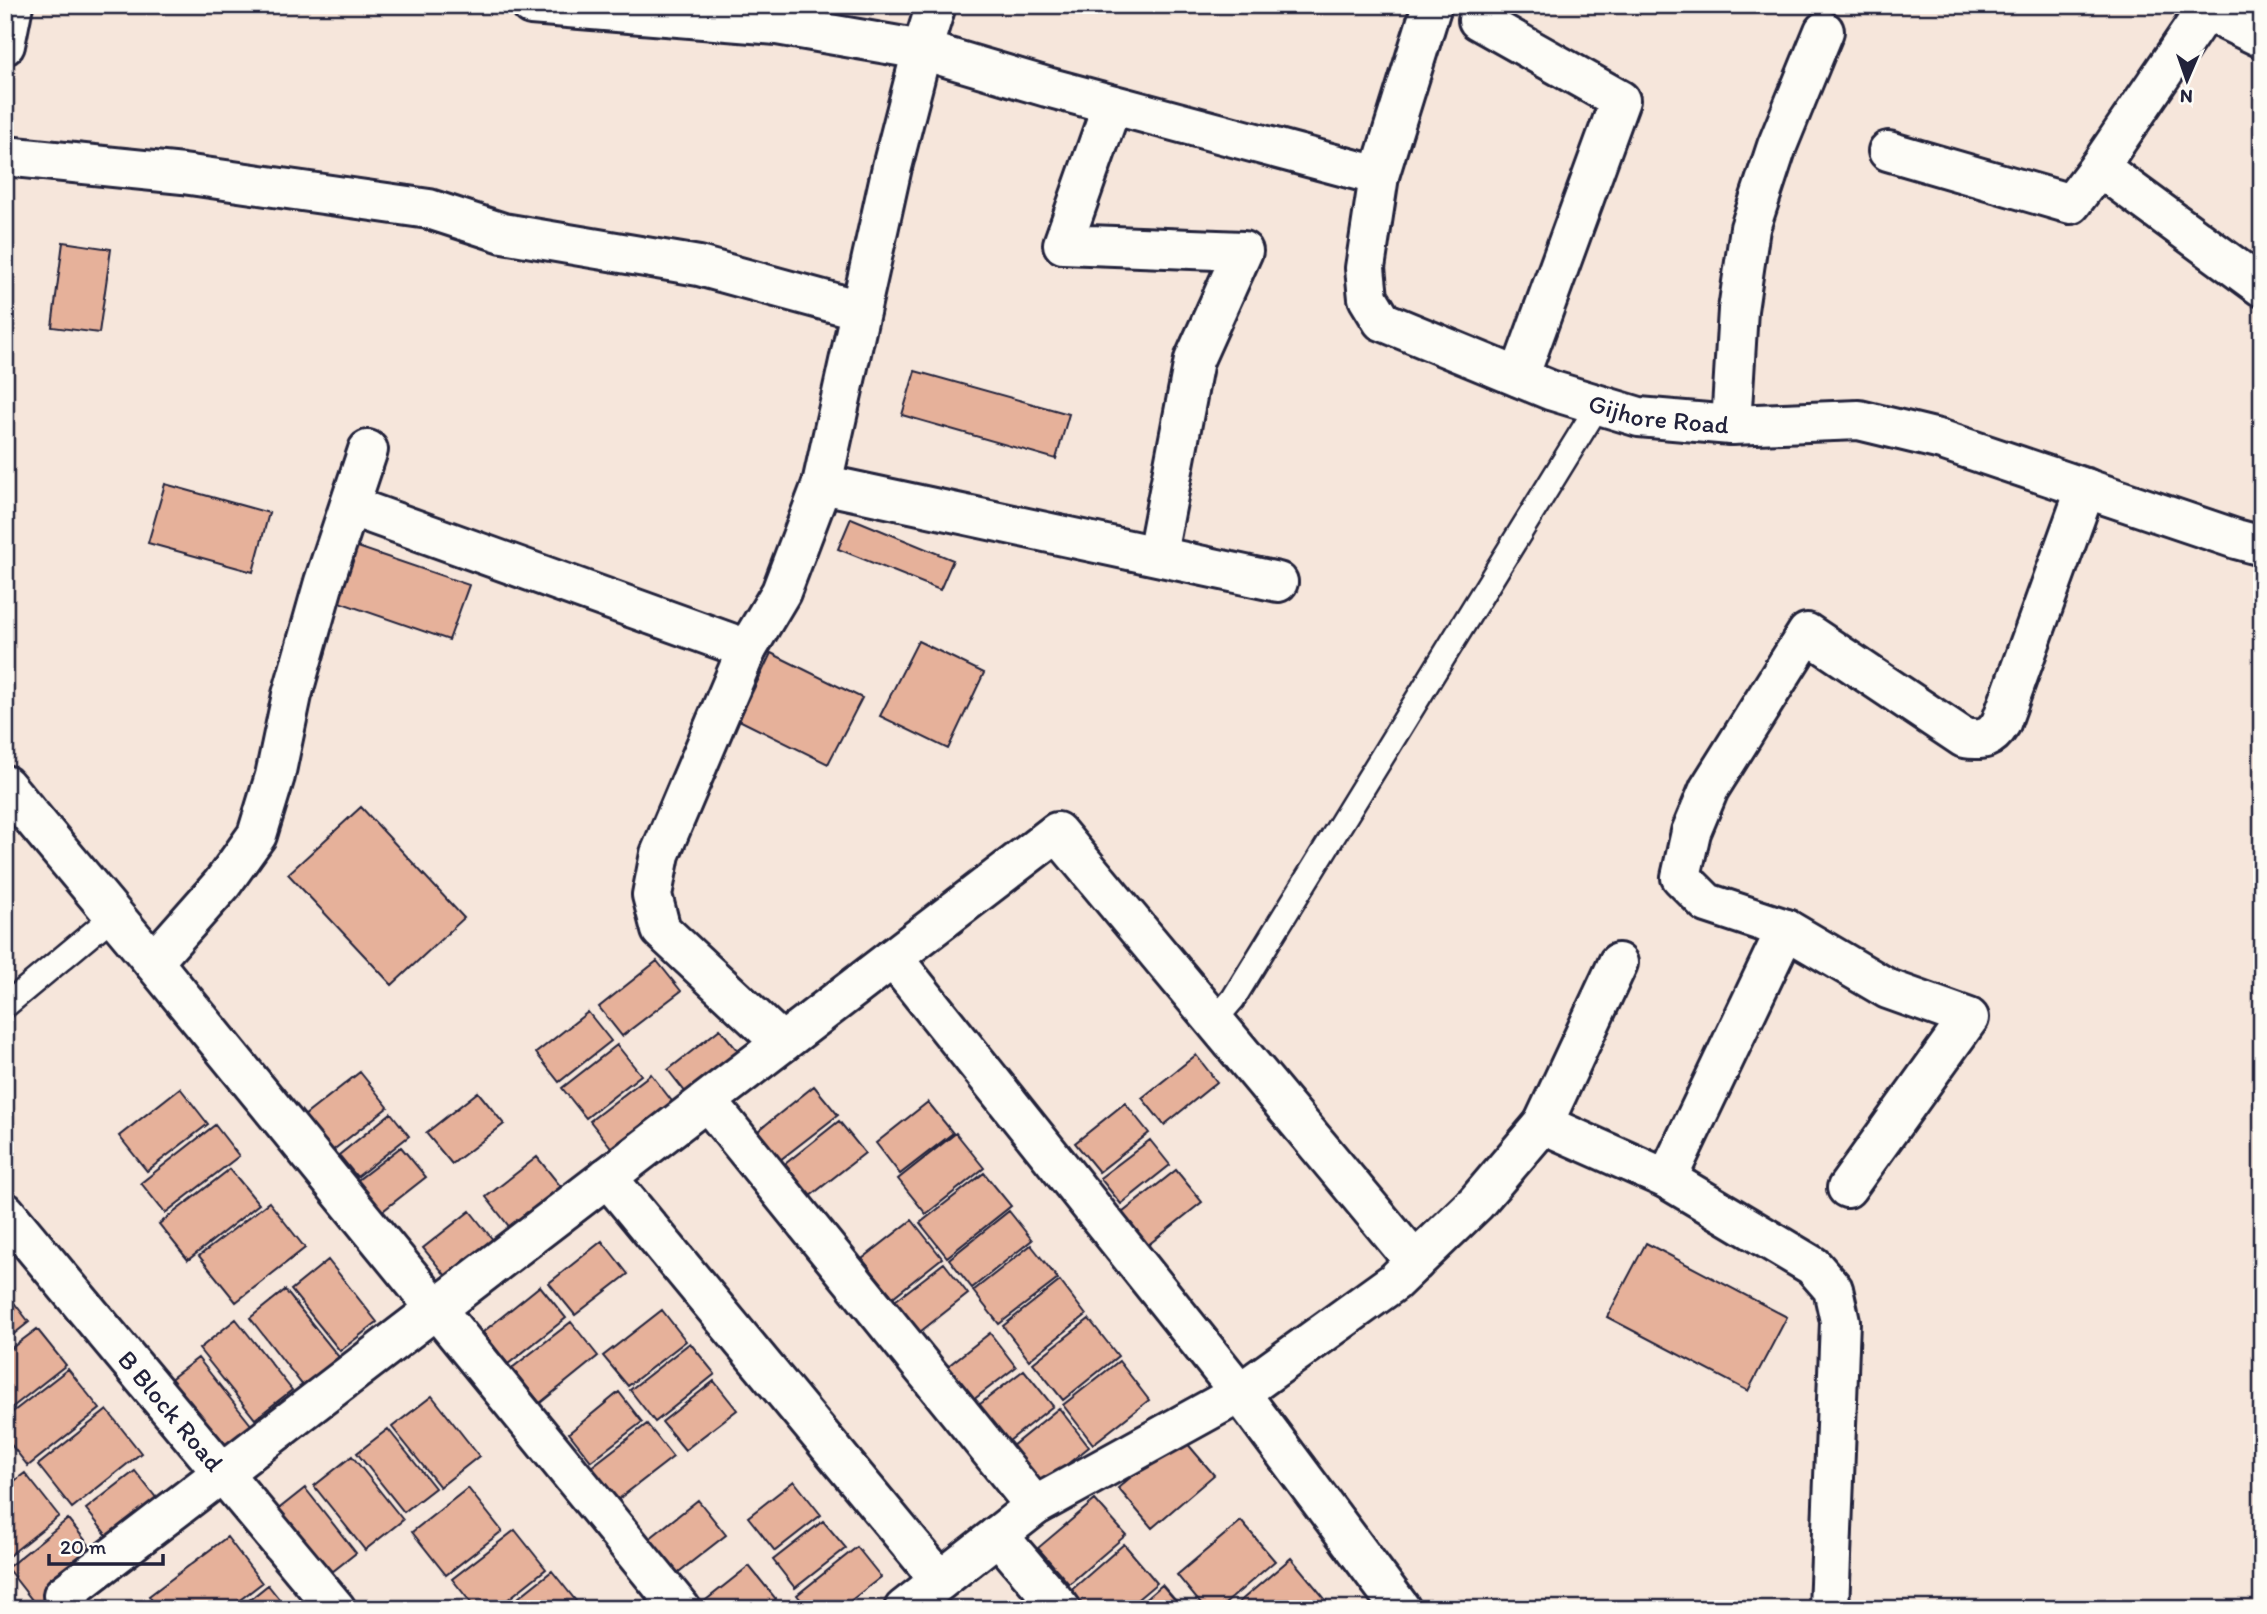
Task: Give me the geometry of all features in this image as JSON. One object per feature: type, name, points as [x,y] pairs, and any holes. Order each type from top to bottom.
[{"type":"street","points":[[5,45],[13,5]]},
{"type":"street","points":[[531,5],[777,25],[922,50],[1112,105],[1379,176]]},
{"type":"street","points":[[782,1043],[661,930],[652,895],[660,854],[747,649],[781,592],[822,484],[892,167],[936,5]]},
{"type":"street","name":"Gijhore Road","points":[[1432,5],[1379,176],[1365,268],[1367,298],[1382,321],[1550,390],[1639,416],[1731,425],[1859,421],[1942,440],[2236,540],[2262,546]]},
{"type":"street","points":[[1888,151],[2071,204],[2099,167],[2199,8],[2262,38]]},
{"type":"street","points":[[1478,20],[1620,100],[1519,377]]},
{"type":"street","points":[[1731,425],[1738,310],[1750,228],[1777,146],[1824,31]]},
{"type":"street","points":[[1112,105],[1063,244],[1243,251],[1194,360],[1157,554]]},
{"type":"street","points":[[5,156],[183,174],[429,209],[503,233],[699,266],[860,310]]},
{"type":"street","points":[[2099,167],[2262,287]]},
{"type":"street","points":[[153,962],[222,884],[257,835],[275,776],[292,695],[324,582],[368,450]]},
{"type":"street","points":[[822,484],[1278,582]]},
{"type":"street","points":[[1847,1188],[1969,1018],[1888,989],[1786,929],[1707,903],[1681,877],[1691,832],[1709,789],[1807,634],[1964,738],[1981,741],[1993,736],[2001,723],[2086,488]]},
{"type":"street","points":[[350,506],[747,649]]},
{"type":"street","points":[[5,785],[153,962],[681,1609]]},
{"type":"street","points":[[63,1595],[1057,832],[1415,1262]]},
{"type":"street","points":[[1667,1179],[1786,929]]},
{"type":"street","points":[[893,958],[1240,1393],[1401,1609]]},
{"type":"street","points":[[904,1609],[1035,1506],[1240,1393],[1394,1282],[1476,1203],[1543,1124],[1618,963]]},
{"type":"street","points":[[707,1101],[1035,1506]]},
{"type":"street","points":[[1543,1124],[1667,1179],[1814,1266],[1833,1289],[1840,1321],[1829,1609]]},
{"type":"street","points":[[607,1177],[940,1580]]},
{"type":"street","name":"B Block Road","points":[[5,1212],[336,1609]]},
{"type":"street","points":[[998,1535],[1061,1609]]},
{"type":"lane","points":[[1214,1021],[1233,999],[1600,404]]},
{"type":"lane","points":[[5,1006],[113,916]]},
{"type":"building","points":[[63,242],[111,249],[99,333],[52,327]]},
{"type":"building","points":[[915,371],[1069,414],[1056,459],[902,415]]},
{"type":"building","points":[[165,484],[269,513],[253,572],[148,543]]},
{"type":"building","points":[[851,518],[953,560],[940,590],[838,549]]},
{"type":"building","points":[[352,545],[469,585],[449,640],[333,600]]},
{"type":"building","points":[[918,641],[984,673],[948,749],[880,716]]},
{"type":"building","points":[[771,653],[862,698],[828,764],[739,720]]},
{"type":"building","points":[[361,807],[464,918],[392,985],[288,874]]},
{"type":"building","points":[[657,961],[681,991],[622,1036],[599,1007]]},
{"type":"building","points":[[588,1012],[611,1041],[559,1082],[536,1053]]},
{"type":"building","points":[[720,1029],[747,1062],[694,1103],[668,1070]]},
{"type":"building","points":[[617,1045],[641,1075],[586,1118],[562,1088]]},
{"type":"building","points":[[1196,1055],[1217,1082],[1164,1125],[1142,1098]]},
{"type":"building","points":[[360,1072],[388,1107],[332,1151],[304,1116]]},
{"type":"building","points":[[651,1074],[678,1109],[618,1156],[590,1121]]},
{"type":"building","points":[[814,1086],[838,1115],[780,1160],[758,1131]]},
{"type":"building","points":[[180,1088],[208,1124],[147,1171],[119,1136]]},
{"type":"building","points":[[478,1092],[504,1124],[452,1164],[426,1133]]},
{"type":"building","points":[[928,1102],[953,1133],[900,1174],[876,1143]]},
{"type":"building","points":[[1125,1103],[1149,1133],[1099,1172],[1075,1143]]},
{"type":"building","points":[[391,1113],[409,1136],[357,1177],[339,1155]]},
{"type":"building","points":[[839,1121],[865,1153],[805,1200],[780,1168]]},
{"type":"building","points":[[215,1125],[239,1156],[165,1213],[141,1183]]},
{"type":"building","points":[[956,1133],[984,1168],[926,1214],[898,1179]]},
{"type":"building","points":[[1150,1140],[1170,1165],[1121,1204],[1100,1178]]},
{"type":"building","points":[[401,1147],[426,1177],[375,1217],[350,1186]]},
{"type":"building","points":[[537,1157],[566,1193],[515,1234],[486,1197]]},
{"type":"building","points":[[230,1169],[259,1204],[188,1260],[159,1224]]},
{"type":"building","points":[[1176,1170],[1202,1202],[1148,1245],[1122,1213]]},
{"type":"building","points":[[984,1173],[1011,1206],[947,1257],[920,1223]]},
{"type":"building","points":[[269,1202],[305,1248],[236,1302],[199,1256]]},
{"type":"building","points":[[470,1211],[497,1245],[450,1281],[423,1248]]},
{"type":"building","points":[[1009,1211],[1032,1240],[972,1288],[949,1259]]},
{"type":"building","points":[[912,1220],[942,1258],[893,1297],[862,1259]]},
{"type":"building","points":[[602,1241],[628,1274],[575,1315],[549,1283]]},
{"type":"building","points":[[1646,1243],[1787,1317],[1748,1391],[1607,1317]]},
{"type":"building","points":[[1031,1245],[1058,1279],[999,1324],[973,1291]]},
{"type":"building","points":[[328,1260],[377,1322],[340,1351],[291,1290]]},
{"type":"building","points":[[944,1263],[968,1294],[916,1335],[891,1304]]},
{"type":"building","points":[[1060,1281],[1086,1315],[1029,1360],[1003,1326]]},
{"type":"building","points":[[540,1286],[566,1318],[508,1364],[483,1332]]},
{"type":"building","points":[[285,1290],[347,1367],[311,1396],[250,1318]]},
{"type":"building","points":[[5,1291],[29,1322],[5,1341]]},
{"type":"building","points":[[662,1310],[686,1341],[628,1386],[603,1356]]},
{"type":"building","points":[[236,1319],[292,1390],[255,1419],[199,1349]]},
{"type":"building","points":[[1089,1319],[1118,1356],[1063,1400],[1033,1363]]},
{"type":"building","points":[[571,1322],[598,1356],[540,1403],[512,1368]]},
{"type":"building","points":[[37,1329],[66,1365],[5,1413],[5,1353]]},
{"type":"building","points":[[990,1333],[1016,1367],[969,1403],[943,1370]]},
{"type":"building","points":[[690,1343],[715,1374],[655,1422],[630,1390]]},
{"type":"building","points":[[198,1358],[252,1426],[215,1455],[160,1387]]},
{"type":"building","points":[[1119,1361],[1149,1400],[1093,1444],[1063,1405]]},
{"type":"building","points":[[68,1369],[100,1409],[28,1466],[5,1437],[5,1418]]},
{"type":"building","points":[[1024,1370],[1053,1406],[1004,1445],[975,1408]]},
{"type":"building","points":[[714,1381],[737,1410],[685,1450],[662,1422]]},
{"type":"building","points":[[619,1392],[642,1422],[591,1461],[569,1433]]},
{"type":"building","points":[[432,1396],[479,1456],[440,1487],[392,1427]]},
{"type":"building","points":[[1059,1408],[1089,1447],[1036,1489],[1006,1451]]},
{"type":"building","points":[[107,1410],[141,1453],[72,1508],[38,1465]]},
{"type":"building","points":[[647,1424],[673,1457],[616,1501],[590,1468]]},
{"type":"building","points":[[388,1429],[435,1488],[404,1512],[357,1453]]},
{"type":"building","points":[[1180,1435],[1214,1475],[1152,1528],[1118,1488]]},
{"type":"building","points":[[352,1456],[403,1520],[365,1550],[314,1486]]},
{"type":"building","points":[[135,1471],[165,1509],[116,1547],[86,1509]]},
{"type":"building","points":[[25,1473],[59,1516],[5,1559],[5,1488]]},
{"type":"building","points":[[794,1481],[821,1515],[775,1551],[748,1517]]},
{"type":"building","points":[[305,1488],[356,1553],[318,1583],[266,1519]]},
{"type":"building","points":[[468,1488],[502,1531],[446,1575],[412,1532]]},
{"type":"building","points":[[698,1500],[726,1535],[676,1574],[649,1539]]},
{"type":"building","points":[[1095,1500],[1126,1535],[1069,1584],[1038,1548]]},
{"type":"building","points":[[68,1519],[98,1556],[36,1605],[7,1568]]},
{"type":"building","points":[[823,1521],[846,1548],[795,1588],[773,1560]]},
{"type":"building","points":[[1241,1521],[1275,1561],[1219,1609],[1205,1609],[1177,1575]]},
{"type":"building","points":[[515,1530],[546,1569],[496,1609],[476,1609],[452,1579]]},
{"type":"building","points":[[227,1537],[262,1583],[228,1609],[158,1609],[149,1596]]},
{"type":"building","points":[[1124,1544],[1157,1583],[1126,1609],[1081,1609],[1068,1593]]},
{"type":"building","points":[[857,1547],[881,1577],[840,1609],[808,1609],[797,1595]]},
{"type":"building","points":[[1291,1558],[1326,1600],[1315,1609],[1231,1609]]},
{"type":"building","points":[[749,1566],[776,1599],[763,1609],[705,1609],[701,1604]]},
{"type":"building","points":[[552,1571],[576,1601],[566,1609],[504,1609]]},
{"type":"building","points":[[268,1585],[287,1609],[238,1609]]},
{"type":"building","points":[[1162,1585],[1183,1609],[1134,1609]]}]
